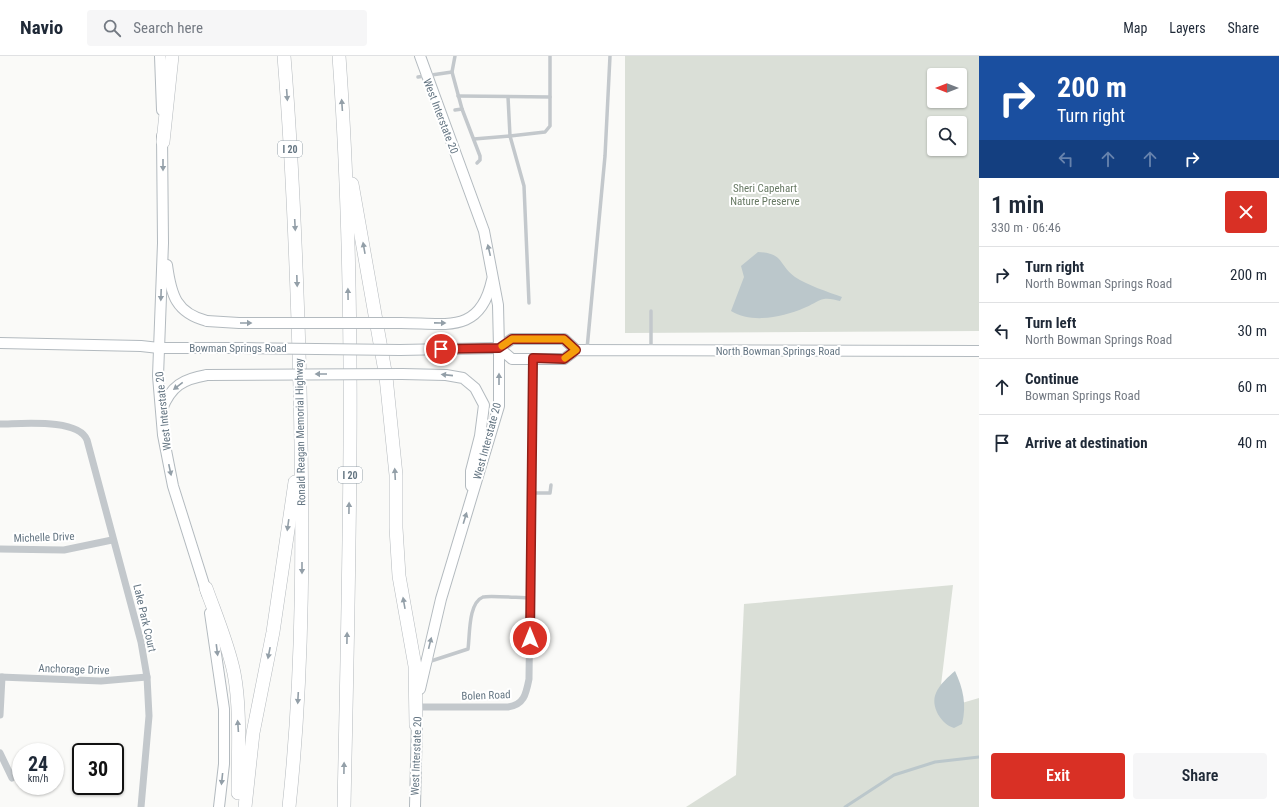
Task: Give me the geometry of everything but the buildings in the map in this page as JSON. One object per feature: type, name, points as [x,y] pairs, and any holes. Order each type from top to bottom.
[{"type":"highway","points":[[163,142],[172,56]]},
{"type":"highway","name":"Ronald Reagan Memorial Highway","points":[[284,56],[295,227],[301,445],[302,603],[294,760],[290,807]]},
{"type":"highway","name":"I 20","points":[[339,56],[345,144],[350,472],[344,807]]},
{"type":"highway","points":[[345,144],[386,377],[396,475],[396,528],[399,576],[415,666],[416,725]]},
{"type":"highway","points":[[245,807],[253,733],[273,632],[301,445]]},
{"type":"highway","points":[[206,588],[227,646],[234,674],[239,735],[238,807]]},
{"type":"main road","name":"West Interstate 20","points":[[160,56],[163,142],[163,243],[158,376],[163,435],[173,486],[206,588],[216,640],[224,709],[224,764],[219,807]]},
{"type":"main road","name":"West Interstate 20","points":[[415,807],[416,725],[425,663],[441,599],[499,406],[498,306],[484,231],[476,204],[422,76],[420,56]]},
{"type":"main road","points":[[163,243],[169,282],[175,299],[184,311],[194,318],[207,321],[239,323],[451,324],[470,319],[486,303],[493,276]]},
{"type":"main road","points":[[499,348],[512,339],[564,339],[576,350]]},
{"type":"main road","name":"Bowman Springs Road","points":[[0,343],[141,346],[159,348],[400,350],[499,348]]},
{"type":"main road","name":"North Bowman Springs Road","points":[[499,348],[512,358],[564,359],[576,350],[979,351]]},
{"type":"main road","points":[[161,412],[167,396],[178,385],[191,378],[207,375],[402,374],[446,375],[463,378],[475,388],[484,405],[480,436],[472,471],[470,504]]},
{"type":"street","name":"Bolen Road","points":[[418,708],[508,708],[520,703],[526,696],[529,679],[533,358]]},
{"type":"street","name":"Lake Park Court","points":[[0,424],[65,425],[81,431],[87,440],[112,540],[121,564],[141,642],[147,676],[148,716],[141,807]]},
{"type":"street","name":"Michelle Drive","points":[[0,549],[64,550],[112,540]]},
{"type":"street","name":"Anchorage Drive","points":[[1,677],[101,681],[147,676]]},
{"type":"street","points":[[0,714],[1,677]]},
{"type":"street","points":[[0,753],[12,778]]},
{"type":"lane","points":[[455,56],[452,72],[462,109],[480,159],[476,163]]},
{"type":"lane","points":[[474,139],[545,132],[550,126],[550,56]]},
{"type":"lane","points":[[587,350],[605,156],[610,56]]},
{"type":"lane","points":[[422,76],[452,72]]},
{"type":"lane","points":[[458,96],[550,97]]},
{"type":"lane","points":[[508,97],[510,136],[525,192],[529,303]]},
{"type":"lane","points":[[455,110],[462,109]]},
{"type":"lane","points":[[652,310],[652,350]]},
{"type":"lane","points":[[531,493],[550,493],[551,485]]},
{"type":"lane","points":[[425,663],[468,649],[471,615],[476,603],[483,597],[530,598]]},
{"type":"green space","name":"Sheri Capehart Nature Preserve","points":[[625,56],[979,56],[979,331],[625,333]]},
{"type":"green space","points":[[953,585],[938,710],[979,698],[979,807],[686,807],[736,775],[744,604]]},
{"type":"shaded area","points":[[758,252],[772,254],[780,260],[795,277],[811,286],[842,297],[840,301],[824,299],[796,311],[768,318],[748,317],[731,311],[744,277],[741,266]]},
{"type":"shaded area","points":[[955,671],[962,690],[964,710],[962,724],[954,728],[949,726],[941,719],[934,703],[939,687]]},
{"type":"waterway","points":[[845,807],[894,775],[935,762],[979,757]]},
{"type":"slow traffic","points":[[502,346],[512,339],[564,339],[576,350],[565,358]]},
{"type":"route","points":[[441,349],[481,347],[499,348],[512,339],[564,339],[576,350],[564,359],[533,358],[530,516],[530,638]]}]
